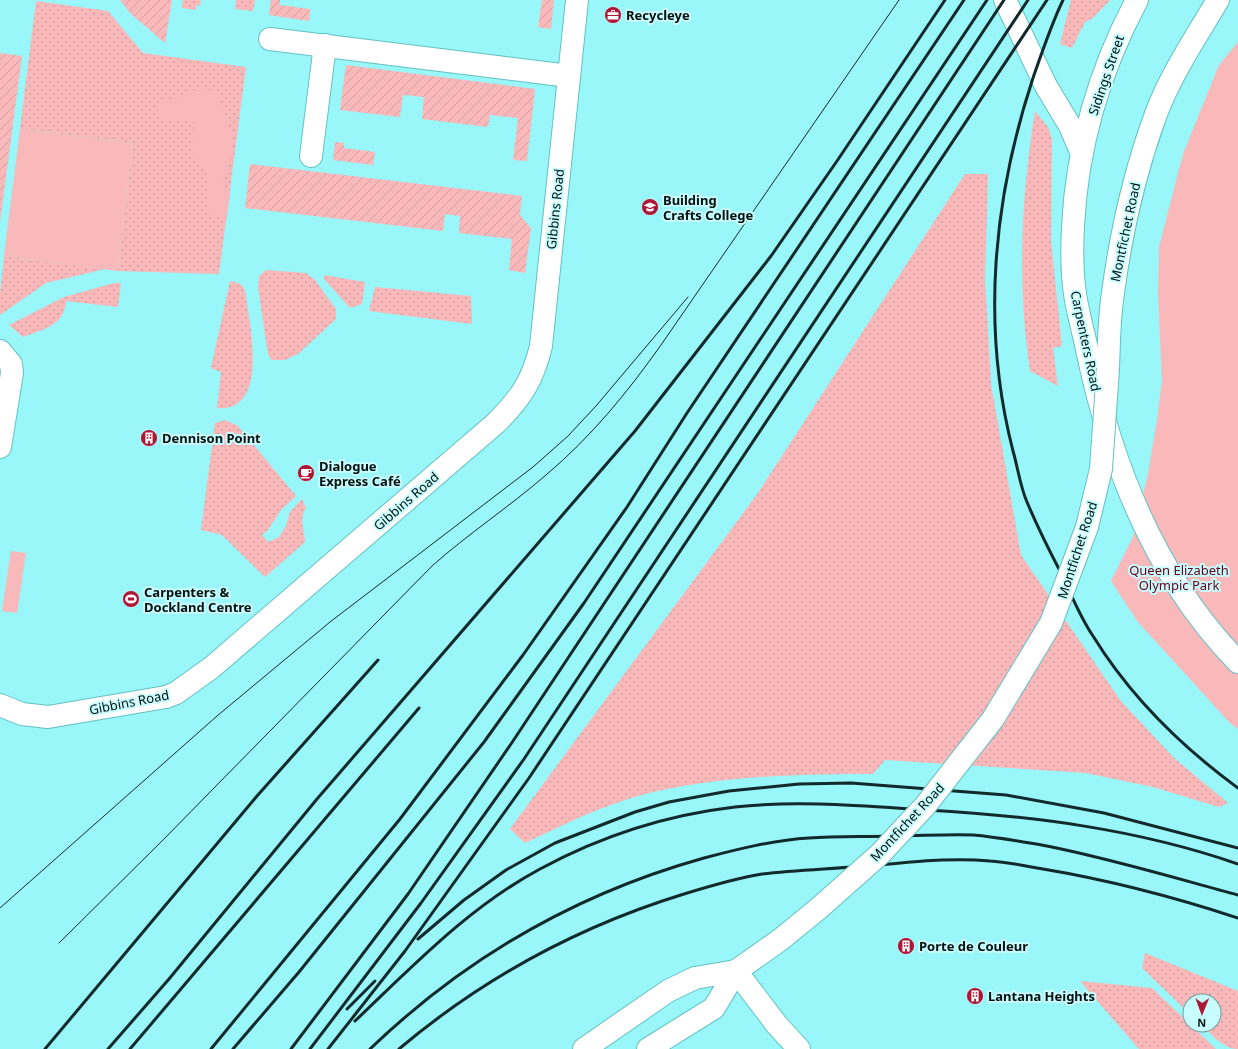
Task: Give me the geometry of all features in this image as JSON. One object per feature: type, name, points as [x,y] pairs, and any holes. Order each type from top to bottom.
[{"type":"street","name":"Gibbins Road","points":[[0,705],[22,714],[48,717],[166,697],[176,693],[211,668],[513,407],[535,372],[541,346],[577,0]]},
{"type":"street","name":"Carpenters Road","points":[[1005,0],[1046,86],[1070,126],[1081,152],[1073,227],[1074,293],[1096,392],[1128,493],[1153,543],[1178,587],[1198,615],[1236,655]]},
{"type":"street","name":"Sidings Street","points":[[1081,152],[1101,83],[1112,53],[1137,0]]},
{"type":"street","name":"Montfichet Road","points":[[648,1049],[714,1008],[736,971],[785,936],[880,854],[925,806],[993,719],[1051,623],[1087,527],[1101,469],[1112,294],[1122,235],[1137,174],[1156,113],[1177,69],[1218,0]]},
{"type":"street","points":[[270,39],[569,76]]},
{"type":"street","points":[[311,156],[325,45]]},
{"type":"street","points":[[0,351],[11,364],[12,373],[0,447]]},
{"type":"street","points":[[736,971],[777,1025],[799,1049]]},
{"type":"street","name":"Montfichet Road","points":[[584,1049],[668,991],[695,978],[736,971]]},
{"type":"green space","points":[[120,0],[172,0],[165,43],[131,14]]},
{"type":"green space","points":[[183,0],[201,0],[200,6],[196,5],[196,10],[182,8]]},
{"type":"green space","points":[[236,0],[255,0],[253,11],[235,9]]},
{"type":"green space","points":[[271,0],[280,0],[280,5],[310,9],[309,21],[269,15]]},
{"type":"green space","points":[[542,0],[554,0],[551,29],[538,27]]},
{"type":"green space","points":[[1071,0],[1110,0],[1093,18],[1085,22],[1072,48],[1060,44]]},
{"type":"green space","points":[[36,1],[108,11],[143,53],[246,67],[219,274],[118,271],[133,143],[20,129]]},
{"type":"green space","name":"Queen Elizabeth Olympic Park","points":[[1238,42],[1238,729],[1230,723],[1138,622],[1111,581],[1133,537],[1148,474],[1157,420],[1162,381],[1158,294],[1159,247],[1183,154],[1219,65]]},
{"type":"green space","points":[[0,53],[22,56],[0,222]]},
{"type":"green space","points":[[346,65],[535,89],[527,161],[513,160],[518,118],[490,115],[488,127],[422,119],[424,97],[403,95],[400,117],[340,110]]},
{"type":"green space","points":[[205,89],[217,93],[225,118],[233,133],[228,175],[223,178],[222,189],[230,192],[227,216],[207,214],[209,205],[208,181],[203,166],[192,152],[195,122],[160,118],[156,103],[184,96],[193,91]]},
{"type":"green space","points":[[1035,111],[1048,127],[1052,139],[1051,240],[1062,346],[1053,348],[1058,386],[1030,371],[1023,305],[1022,241],[1024,208],[1026,176]]},
{"type":"green space","points":[[20,129],[133,143],[118,271],[4,256]]},
{"type":"green space","points":[[335,142],[344,143],[344,148],[375,152],[373,165],[333,160]]},
{"type":"green space","points":[[250,164],[522,196],[520,215],[531,228],[525,273],[509,270],[512,239],[459,233],[460,216],[445,214],[443,231],[245,208]]},
{"type":"green space","points":[[965,174],[988,174],[985,279],[991,384],[1021,555],[1120,700],[1174,758],[1228,803],[1219,807],[1153,787],[1086,773],[885,760],[873,774],[774,776],[706,782],[641,795],[600,809],[525,843],[510,829],[758,493]]},
{"type":"green space","points":[[4,256],[105,269],[46,283],[0,315],[0,294]]},
{"type":"green space","points":[[266,270],[306,273],[315,280],[336,309],[336,319],[298,354],[285,360],[272,360],[268,355],[258,287],[259,276]]},
{"type":"green space","points":[[324,275],[365,282],[362,304],[350,308],[324,279]]},
{"type":"green space","points":[[230,281],[241,284],[245,290],[250,322],[253,362],[251,381],[245,396],[234,406],[217,408],[221,372],[211,368]]},
{"type":"green space","points":[[114,283],[121,283],[118,307],[66,301],[61,316],[57,321],[45,329],[23,337],[9,325],[64,297]]},
{"type":"green space","points":[[375,287],[471,296],[472,324],[369,311]]},
{"type":"green space","points":[[225,420],[238,426],[296,496],[281,510],[268,530],[262,535],[268,542],[279,537],[286,526],[290,512],[302,499],[306,508],[302,517],[305,542],[265,577],[222,535],[201,530],[215,423]]},
{"type":"green space","points":[[11,551],[26,553],[17,613],[2,611]]},
{"type":"green space","points":[[1145,953],[1238,991],[1238,1049],[1228,1047],[1210,1033],[1222,1033],[1222,993],[1182,993],[1182,1006],[1142,968]]},
{"type":"green space","points":[[1080,981],[1152,988],[1182,1017],[1182,1033],[1199,1033],[1216,1049],[1139,1049]]},
{"type":"tram line","points":[[59,943],[162,841],[432,566],[546,475],[608,414],[661,345],[899,0]]},
{"type":"tram line","points":[[0,908],[217,716],[330,622],[533,467],[568,436],[596,406],[688,297]]},
{"type":"railway","points":[[108,1049],[169,979],[317,799],[635,431],[771,256],[945,0]]},
{"type":"railway","points":[[211,1049],[400,819],[523,655],[627,507],[687,413],[964,0]]},
{"type":"railway","points":[[233,1049],[299,972],[484,742],[584,603],[987,0]]},
{"type":"railway","points":[[291,1049],[408,894],[513,741],[1004,0]]},
{"type":"railway","points":[[310,1049],[421,903],[524,759],[1028,0]]},
{"type":"railway","points":[[328,1049],[405,951],[529,778],[1047,0]]},
{"type":"railway","points":[[1063,0],[1040,58],[1019,124],[1008,170],[1001,216],[996,263],[995,310],[997,357],[1003,404],[1013,451],[1027,502],[1088,629],[1123,679],[1140,700],[1177,738],[1238,788]]},
{"type":"railway","points":[[45,1049],[257,796],[378,660]]},
{"type":"railway","points":[[130,1049],[419,708]]},
{"type":"railway","points":[[418,939],[464,900],[506,870],[555,843],[635,812],[669,802],[729,791],[799,784],[851,783],[1006,795],[1104,813],[1238,848]]},
{"type":"railway","points":[[355,1021],[420,959],[466,919],[514,884],[563,857],[610,837],[659,821],[684,815],[759,805],[831,804],[1006,816],[1045,820],[1123,833],[1200,852],[1238,864]]},
{"type":"railway","points":[[370,1049],[445,985],[525,932],[567,910],[611,890],[657,873],[704,858],[769,843],[796,839],[830,837],[973,835],[1020,841],[1071,851],[1238,895]]},
{"type":"railway","points":[[399,1049],[464,999],[499,977],[570,938],[645,907],[713,885],[762,874],[943,860],[997,862],[1068,873],[1117,884],[1166,896],[1238,918]]},
{"type":"railway","points":[[347,1009],[375,981]]},
{"type":"place","name":"Recycleye","points":[[613,15]]},
{"type":"place","name":"Building Crafts College","points":[[650,207]]},
{"type":"place","name":"Dennison Point","points":[[149,438]]},
{"type":"place","name":"Dialogue Express Café","points":[[306,473]]},
{"type":"place","name":"Carpenters & Dockland Centre","points":[[131,599]]},
{"type":"place","name":"Porte de Couleur","points":[[906,946]]},
{"type":"place","name":"Lantana Heights","points":[[975,996]]}]
